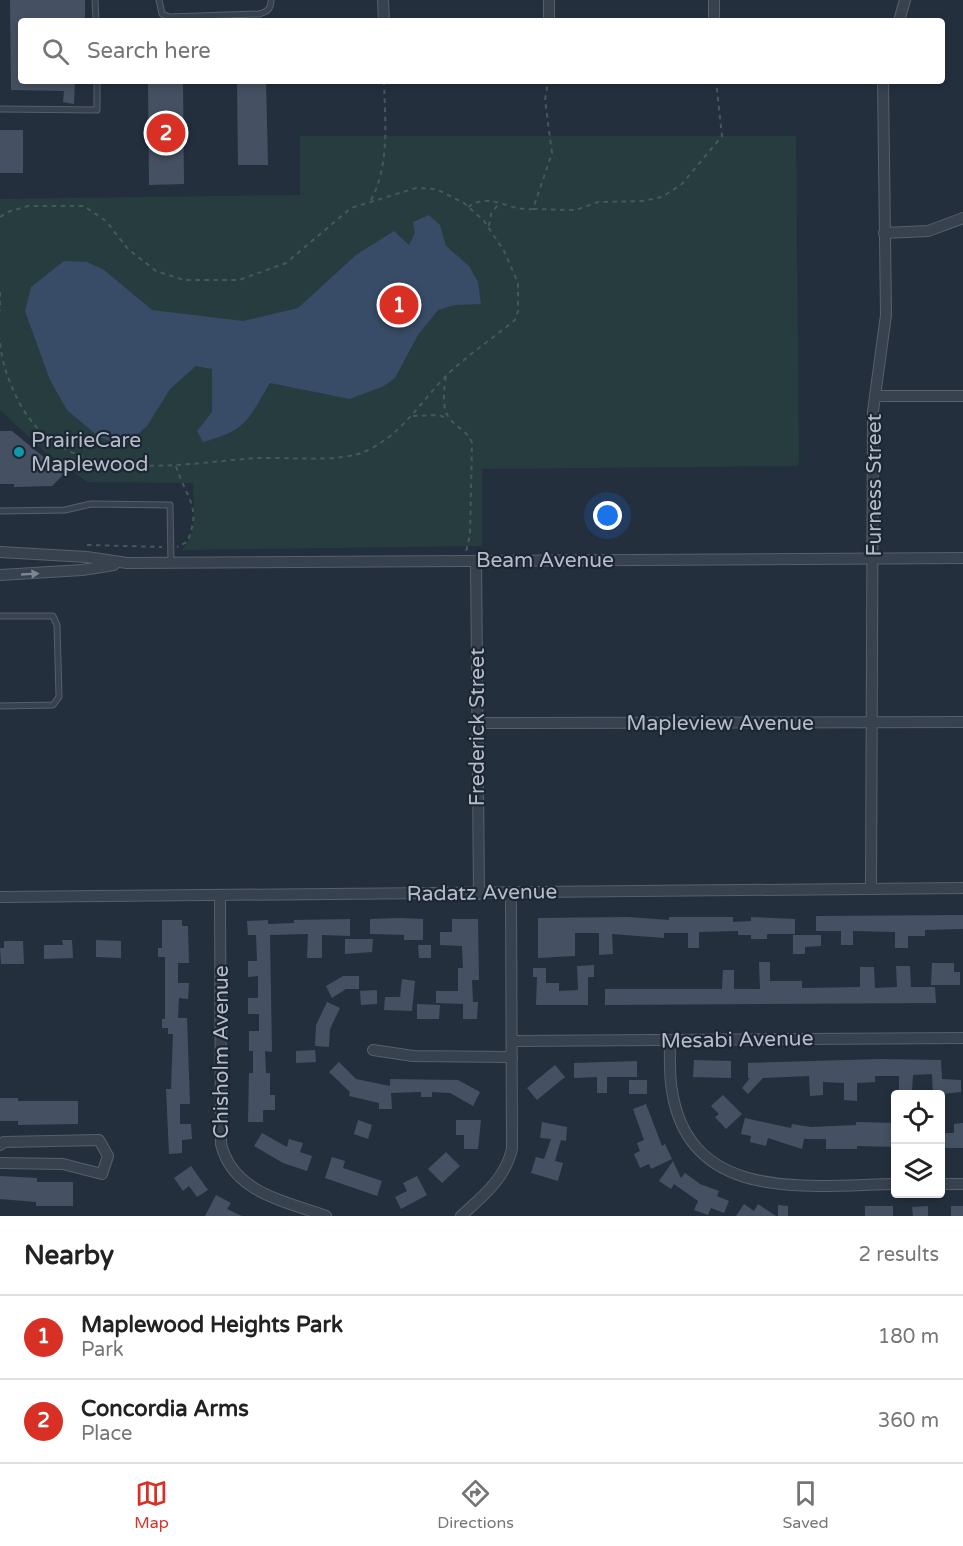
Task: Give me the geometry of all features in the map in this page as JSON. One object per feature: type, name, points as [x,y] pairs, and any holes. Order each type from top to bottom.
[{"type":"street","points":[[383,0],[384,18]]},
{"type":"street","points":[[549,0],[549,18]]},
{"type":"street","points":[[714,0],[714,18]]},
{"type":"street","points":[[900,18],[905,0]]},
{"type":"street","name":"Furness Street","points":[[872,889],[871,722],[875,396],[886,315],[883,84]]},
{"type":"street","points":[[884,233],[928,231],[963,218]]},
{"type":"street","points":[[875,396],[963,396]]},
{"type":"street","name":"Beam Avenue","points":[[0,552],[87,557],[127,563],[963,558]]},
{"type":"street","name":"Frederick Street","points":[[476,561],[478,894]]},
{"type":"street","name":"Beam Avenue","points":[[0,575],[82,570],[127,563]]},
{"type":"street","name":"Mapleview Avenue","points":[[477,723],[963,722]]},
{"type":"street","name":"Radatz Avenue","points":[[0,897],[963,888]]},
{"type":"street","points":[[461,1216],[498,1181],[509,1160],[513,1137],[511,893]]},
{"type":"street","name":"Chisholm Avenue","points":[[220,896],[221,1144],[224,1156],[236,1176],[253,1189],[326,1216]]},
{"type":"street","name":"Mesabi Avenue","points":[[512,1041],[963,1038]]},
{"type":"street","points":[[670,1040],[672,1090],[681,1121],[699,1147],[726,1170],[760,1183],[780,1185],[891,1184]]},
{"type":"street","points":[[373,1050],[413,1056],[512,1057]]},
{"type":"street","points":[[0,1145],[4,1142],[99,1140],[108,1156],[102,1174],[63,1164],[0,1163]]},
{"type":"street","points":[[945,1184],[963,1184]]},
{"type":"lane","points":[[95,0],[96,18]]},
{"type":"lane","points":[[159,0],[162,14],[169,17],[266,13],[271,6],[271,0]]},
{"type":"lane","points":[[0,109],[97,110],[97,84]]},
{"type":"lane","points":[[0,511],[65,510],[91,504],[170,505],[171,563]]},
{"type":"lane","points":[[0,616],[53,616],[57,625],[59,697],[53,705],[0,706]]},
{"type":"path","points":[[371,200],[380,183],[384,160],[384,84]]},
{"type":"path","points":[[533,209],[552,153],[545,100],[548,84]]},
{"type":"path","points":[[468,207],[482,200],[500,202],[516,208],[576,210],[598,202],[643,201],[675,190],[722,136],[716,84]]},
{"type":"path","points":[[0,217],[28,206],[84,206],[106,221],[128,249],[156,272],[170,278],[211,281],[239,280],[273,269],[296,256],[342,214],[371,200],[425,188],[449,195],[468,207],[488,227],[513,268],[518,283],[518,310],[515,320],[446,377],[413,416],[395,433],[374,447],[351,456],[249,459],[176,466],[135,467],[84,457],[47,438],[24,411],[2,363],[0,338]]},
{"type":"path","points":[[488,227],[491,214],[500,202]]},
{"type":"path","points":[[0,292],[0,311]]},
{"type":"path","points":[[446,377],[445,408],[449,419]]},
{"type":"path","points":[[413,416],[439,415],[449,419],[469,434],[472,443],[470,534],[464,561]]},
{"type":"path","points":[[79,545],[181,547],[188,542],[194,519],[192,502],[176,466]]},
{"type":"green space","points":[[300,136],[796,136],[799,466],[482,469],[482,546],[182,550],[193,527],[193,483],[87,482],[45,452],[0,410],[0,199],[300,195]]},
{"type":"water","points":[[429,215],[440,225],[446,246],[469,266],[478,282],[481,304],[455,305],[438,310],[418,335],[395,378],[384,386],[350,399],[270,383],[245,422],[229,433],[203,442],[197,431],[212,412],[212,369],[196,366],[170,389],[147,426],[129,442],[120,445],[99,437],[67,410],[50,380],[25,311],[31,287],[64,261],[87,262],[104,270],[152,310],[243,321],[298,308],[356,255],[394,231],[409,245],[415,233],[413,222]]},
{"type":"building","points":[[10,0],[85,0],[85,18],[18,18],[18,84],[75,84],[74,104],[63,102],[64,91],[11,90]]},
{"type":"building","points":[[148,84],[183,84],[184,184],[149,185]]},
{"type":"building","points":[[237,84],[266,84],[268,165],[238,165]]},
{"type":"building","points":[[0,130],[23,130],[23,173],[0,173]]},
{"type":"building","name":"PrairieCare Maplewood","points":[[0,431],[12,431],[64,474],[52,486],[14,487],[14,484],[0,484]]},
{"type":"building","points":[[963,915],[963,929],[925,930],[925,936],[908,936],[908,948],[895,948],[895,932],[853,931],[853,945],[841,945],[841,931],[816,931],[816,916]]},
{"type":"building","points":[[628,917],[669,920],[669,917],[733,917],[733,922],[751,921],[751,917],[795,919],[795,934],[767,934],[767,939],[751,939],[751,935],[738,935],[738,931],[699,932],[699,948],[688,948],[688,933],[664,933],[664,938],[612,934],[613,954],[599,955],[599,933],[575,933],[575,956],[538,958],[538,918]]},
{"type":"building","points":[[350,919],[350,936],[322,935],[322,958],[307,958],[308,934],[270,935],[272,1052],[265,1051],[266,1073],[270,1073],[270,1095],[275,1095],[275,1110],[263,1110],[263,1122],[248,1122],[249,1073],[253,1073],[253,1051],[249,1051],[249,1031],[259,1031],[259,1014],[248,1014],[248,998],[258,998],[258,976],[248,977],[248,961],[257,961],[256,935],[248,935],[247,921],[268,920],[268,924],[294,923],[294,920]]},
{"type":"building","points":[[370,919],[423,919],[423,940],[404,940],[404,935],[370,934]]},
{"type":"building","points":[[452,919],[478,919],[479,980],[472,980],[473,1002],[478,1002],[477,1019],[463,1019],[463,1004],[436,1003],[436,991],[458,991],[458,968],[463,968],[462,946],[440,945],[440,932],[452,932]]},
{"type":"building","points":[[162,920],[182,920],[182,926],[188,926],[189,963],[178,963],[178,983],[189,983],[188,999],[179,998],[178,1018],[187,1018],[190,1104],[180,1104],[180,1124],[191,1124],[192,1139],[182,1140],[182,1153],[169,1154],[166,1089],[171,1089],[173,1034],[168,1034],[168,1028],[162,1028],[162,1019],[165,1019],[165,957],[158,957],[158,948],[162,948]]},
{"type":"building","points":[[793,935],[821,935],[821,946],[805,947],[805,954],[793,954]]},
{"type":"building","points":[[345,939],[373,939],[372,952],[345,954]]},
{"type":"building","points":[[62,940],[72,940],[73,958],[44,959],[44,945],[63,945]]},
{"type":"building","points":[[96,940],[121,941],[121,958],[96,957]]},
{"type":"building","points":[[4,941],[23,941],[24,964],[1,964],[0,948],[4,948]]},
{"type":"building","points":[[418,945],[431,945],[431,958],[419,958]]},
{"type":"building","points":[[759,962],[770,962],[770,981],[802,981],[802,988],[860,987],[860,967],[874,967],[875,988],[897,987],[896,966],[910,966],[911,987],[935,987],[936,1003],[605,1005],[605,989],[722,989],[723,970],[734,970],[734,989],[760,989]]},
{"type":"building","points":[[932,963],[954,963],[954,972],[960,972],[960,985],[931,985]]},
{"type":"building","points":[[594,965],[594,977],[588,977],[588,1005],[536,1005],[537,977],[533,977],[533,968],[546,968],[546,983],[559,983],[559,991],[578,990],[577,966]]},
{"type":"building","points":[[343,976],[359,976],[359,989],[346,989],[332,998],[326,986]]},
{"type":"building","points":[[402,979],[415,981],[412,1011],[384,1010],[385,997],[400,997]]},
{"type":"building","points":[[377,990],[377,1004],[361,1005],[360,991]]},
{"type":"building","points":[[327,1002],[340,1008],[330,1029],[329,1047],[315,1046],[316,1025]]},
{"type":"building","points":[[417,1004],[440,1005],[439,1019],[417,1019]]},
{"type":"building","points":[[315,1050],[316,1062],[296,1063],[296,1051]]},
{"type":"building","points":[[881,1059],[941,1060],[942,1079],[961,1080],[961,1092],[945,1094],[945,1090],[933,1090],[932,1074],[913,1075],[912,1090],[899,1090],[899,1076],[875,1076],[875,1082],[857,1083],[857,1101],[844,1100],[844,1083],[823,1082],[823,1095],[810,1096],[809,1076],[763,1078],[748,1094],[742,1088],[750,1078],[748,1078],[748,1063]]},
{"type":"building","points":[[694,1060],[731,1061],[731,1078],[693,1077]]},
{"type":"building","points":[[637,1061],[637,1077],[607,1077],[607,1093],[597,1093],[597,1077],[574,1078],[574,1063]]},
{"type":"building","points":[[339,1062],[356,1079],[390,1086],[390,1079],[458,1080],[480,1092],[473,1106],[450,1093],[432,1092],[432,1097],[421,1097],[421,1092],[391,1093],[392,1109],[379,1109],[379,1103],[349,1096],[350,1092],[329,1072]]},
{"type":"building","points":[[555,1065],[565,1077],[537,1100],[527,1088]]},
{"type":"building","points":[[629,1080],[647,1080],[647,1094],[629,1094]]},
{"type":"building","points":[[723,1095],[742,1114],[726,1129],[715,1117],[719,1114],[711,1106]]},
{"type":"building","points":[[0,1098],[18,1098],[18,1101],[78,1101],[78,1124],[18,1125],[18,1121],[0,1121]]},
{"type":"building","points":[[646,1104],[662,1146],[665,1144],[672,1159],[651,1169],[649,1164],[640,1168],[634,1154],[640,1151],[637,1143],[644,1140],[633,1109]]},
{"type":"building","points":[[745,1118],[791,1128],[792,1124],[811,1127],[856,1125],[856,1122],[891,1123],[891,1147],[857,1146],[857,1149],[826,1149],[826,1139],[804,1139],[802,1149],[768,1138],[766,1146],[750,1142],[751,1136],[741,1134]]},
{"type":"building","points":[[358,1120],[372,1125],[368,1139],[354,1134]]},
{"type":"building","points":[[456,1120],[481,1120],[478,1149],[464,1149],[464,1135],[456,1135]]},
{"type":"building","points":[[542,1122],[567,1127],[566,1141],[561,1140],[555,1161],[563,1163],[558,1181],[531,1173],[536,1157],[544,1159],[551,1139],[540,1138]]},
{"type":"building","points":[[963,1123],[963,1148],[945,1148],[945,1133],[954,1133],[954,1124]]},
{"type":"building","points":[[262,1133],[287,1147],[289,1139],[303,1143],[300,1152],[312,1156],[307,1171],[283,1163],[254,1146]]},
{"type":"building","points":[[446,1152],[460,1166],[442,1183],[428,1169]]},
{"type":"building","points":[[332,1157],[345,1161],[343,1168],[382,1181],[377,1196],[325,1178]]},
{"type":"building","points":[[673,1161],[681,1178],[685,1173],[700,1184],[719,1191],[717,1196],[729,1201],[724,1213],[711,1208],[708,1215],[694,1210],[698,1201],[674,1184],[671,1189],[659,1181]]},
{"type":"building","points":[[191,1166],[208,1190],[197,1197],[189,1186],[183,1191],[174,1178]]},
{"type":"building","points":[[0,1176],[37,1178],[37,1182],[73,1182],[73,1206],[36,1206],[36,1202],[0,1199]]},
{"type":"building","points":[[417,1176],[427,1195],[401,1209],[395,1197],[407,1191],[403,1183]]},
{"type":"building","points":[[216,1195],[231,1203],[227,1209],[242,1216],[205,1216]]},
{"type":"building","points":[[744,1204],[754,1211],[758,1204],[776,1216],[736,1216]]},
{"type":"building","points":[[778,1205],[788,1206],[788,1216],[778,1216]]},
{"type":"building","points":[[865,1206],[893,1206],[893,1216],[865,1216]]},
{"type":"building","points":[[928,1206],[928,1216],[913,1216],[912,1207]]},
{"type":"building","points":[[951,1206],[963,1206],[963,1216],[951,1216]]},
{"type":"place","name":"Concordia Arms","points":[[166,133]]},
{"type":"place","name":"Maplewood Heights Park","points":[[399,305]]},
{"type":"place","name":"PrairieCare Maplewood","points":[[19,452]]}]
